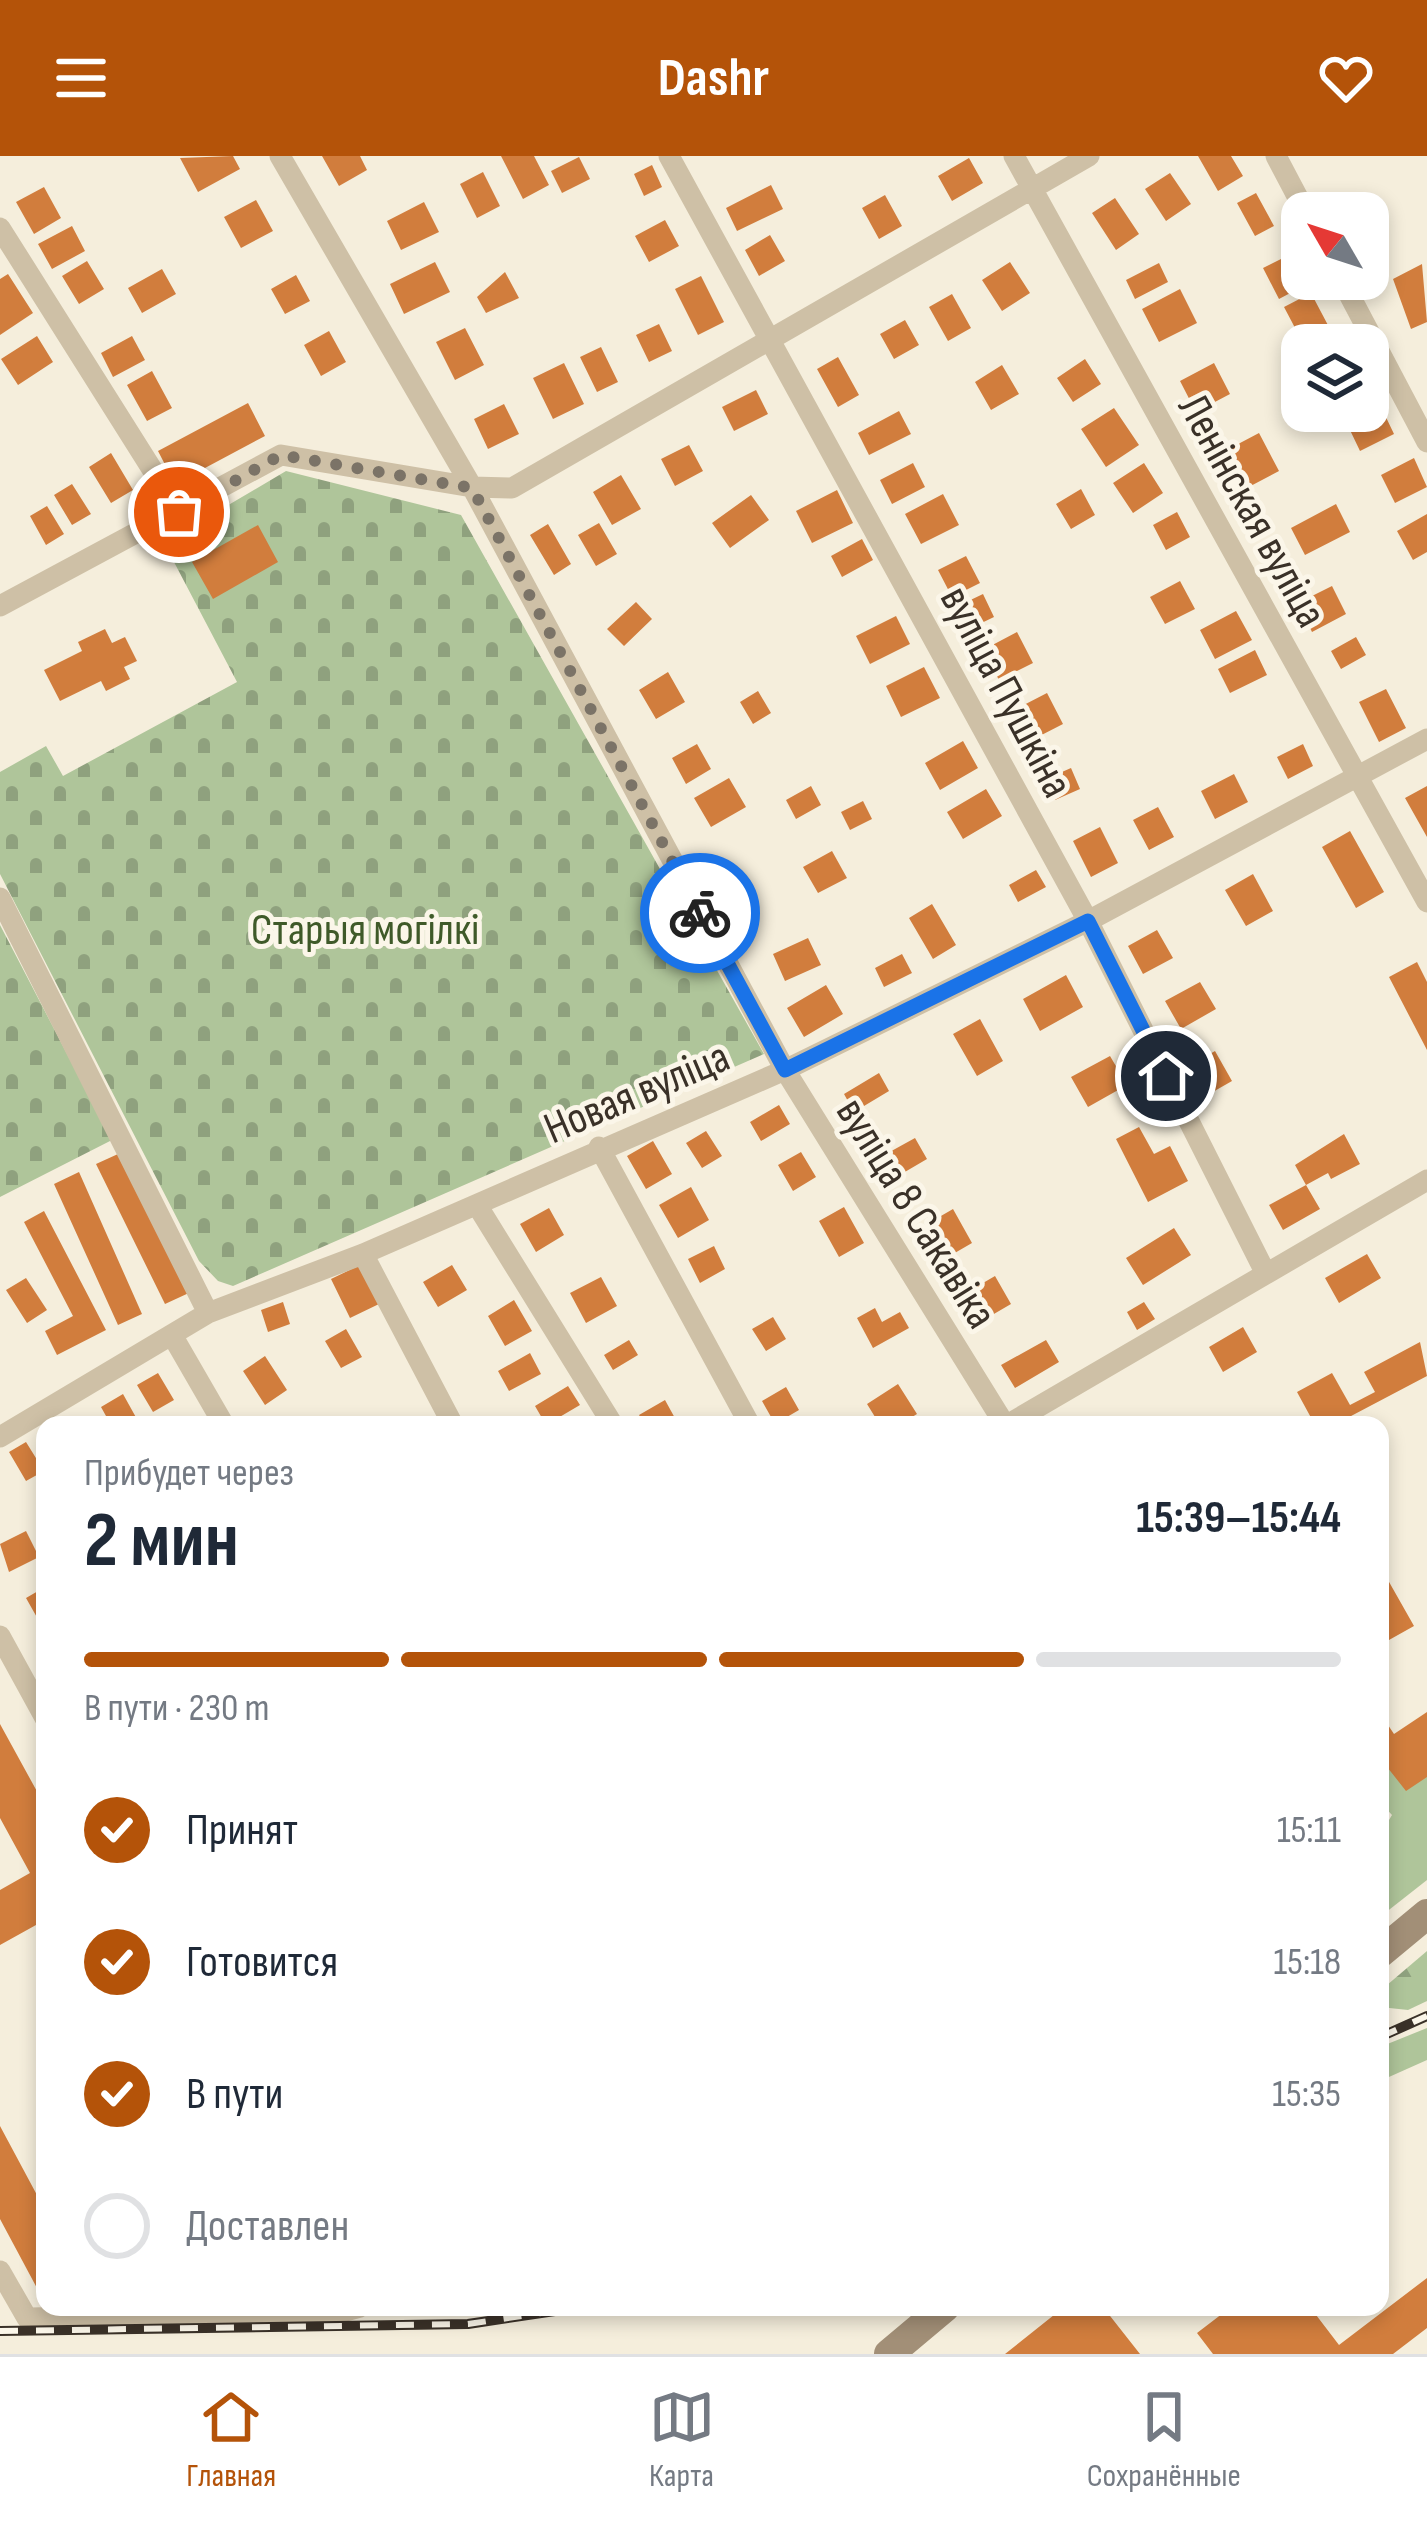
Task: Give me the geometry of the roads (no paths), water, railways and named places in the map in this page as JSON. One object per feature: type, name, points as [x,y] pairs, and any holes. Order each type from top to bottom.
[{"type":"main road","points":[[1389,1946],[1427,1914]]},
{"type":"main road","points":[[889,2354],[934,2316]]},
{"type":"street","name":"вуліца 8 Сакавіка","points":[[280,156],[472,488],[785,1070],[1000,1416]]},
{"type":"street","name":"вуліца Пушкіна","points":[[669,156],[1088,921],[1264,1270]]},
{"type":"street","name":"Ленінская вуліца","points":[[1014,156],[1427,902]]},
{"type":"street","points":[[0,606],[281,455],[472,488],[512,488],[1089,156]]},
{"type":"street","points":[[1276,156],[1295,192]]},
{"type":"street","points":[[0,228],[179,512]]},
{"type":"street","points":[[1352,300],[1427,442]]},
{"type":"street","name":"Новая вуліца","points":[[0,1437],[208,1313],[362,1254],[785,1070],[1088,921],[1427,739]]},
{"type":"street","points":[[0,898],[208,1313]]},
{"type":"street","points":[[599,1147],[745,1416]]},
{"type":"street","points":[[1021,1416],[1264,1270],[1427,1180]]},
{"type":"street","points":[[477,1205],[607,1416]]},
{"type":"street","points":[[362,1254],[448,1416]]},
{"type":"street","points":[[172,1335],[219,1416]]},
{"type":"street","points":[[0,1636],[36,1702]]},
{"type":"street","points":[[0,2271],[27,2318],[104,2316]]},
{"type":"railway","points":[[1389,2033],[1427,2016]]},
{"type":"railway","points":[[0,2331],[468,2324],[522,2316]]},
{"type":"park label","name":"Старыя могілкі","points":[[365,928]]}]
